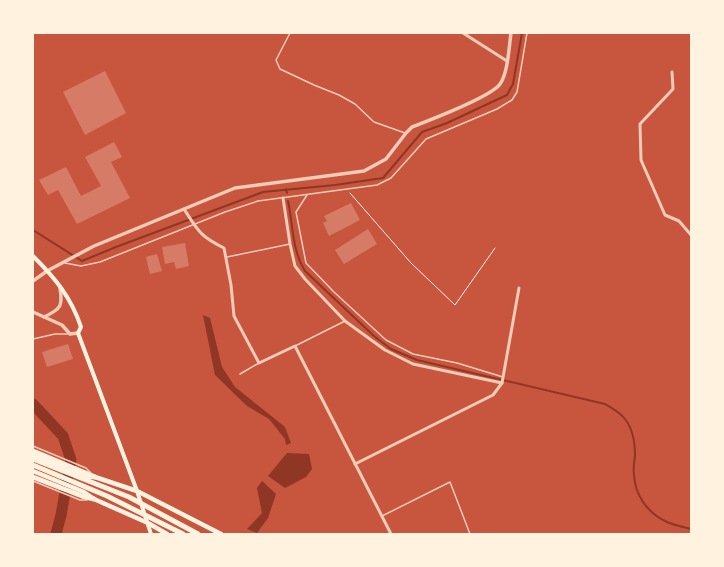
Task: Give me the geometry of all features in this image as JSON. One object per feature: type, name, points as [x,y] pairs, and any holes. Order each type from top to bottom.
[{"type":"highway","points":[[33,451],[94,477]]},
{"type":"highway","points":[[33,460],[129,497],[198,534]]},
{"type":"highway","points":[[33,465],[107,496],[183,534]]},
{"type":"highway","points":[[33,477],[82,496],[94,499]]},
{"type":"main road","points":[[33,256],[60,286],[76,312],[81,327],[78,333],[137,491],[151,534]]},
{"type":"main road","points":[[33,455],[64,463]]},
{"type":"main road","points":[[33,471],[61,487]]},
{"type":"main road","points":[[94,477],[137,491],[220,534]]},
{"type":"main road","points":[[94,499],[148,523],[167,534]]},
{"type":"street","points":[[463,33],[507,61]]},
{"type":"street","points":[[33,281],[48,271],[94,246],[235,188],[364,171],[386,159],[412,127],[486,95],[500,84],[505,74],[511,33]]},
{"type":"street","points":[[672,72],[673,90],[640,124],[641,160],[666,215],[679,221],[691,235]]},
{"type":"street","points":[[283,198],[295,266],[305,279],[345,321],[384,350],[413,364],[502,383]]},
{"type":"street","points":[[184,209],[198,231],[208,240],[224,248],[234,316],[259,363],[295,346],[391,534]]},
{"type":"street","points":[[44,317],[54,313],[59,308],[62,300],[60,286]]},
{"type":"street","points":[[355,464],[493,395],[502,383],[519,288]]},
{"type":"street","points":[[33,312],[62,325],[70,334],[78,333]]},
{"type":"lane","points":[[290,33],[276,60],[280,69],[339,95],[355,104],[374,122],[406,133]]},
{"type":"lane","points":[[65,263],[81,266],[100,262],[193,223],[258,202],[377,185],[391,178],[426,139],[497,109],[512,100],[517,92],[527,33]]},
{"type":"lane","points":[[307,194],[296,212],[306,263],[334,292],[386,340],[413,354],[457,363],[503,377]]},
{"type":"lane","points":[[226,258],[290,244]]},
{"type":"lane","points":[[295,346],[345,321]]},
{"type":"lane","points":[[33,339],[55,334],[70,334]]},
{"type":"lane","points":[[240,374],[259,363]]},
{"type":"lane","points":[[33,446],[64,463]]},
{"type":"lane","points":[[33,482],[61,487]]},
{"type":"lane","points":[[382,516],[450,482],[470,534]]},
{"type":"path","points":[[347,189],[411,264],[455,305],[494,248]]},
{"type":"shaded area","points":[[203,315],[210,318],[222,367],[235,387],[285,427],[291,443],[286,445],[285,439],[269,419],[247,406],[215,375]]},
{"type":"shaded area","points":[[287,453],[309,454],[312,469],[306,477],[285,488],[268,476]]},
{"type":"shaded area","points":[[262,481],[276,494],[268,518],[257,533],[247,529],[262,513],[257,488]]},
{"type":"building","points":[[105,71],[126,113],[85,135],[63,92]]},
{"type":"building","points":[[114,142],[122,157],[111,162],[130,198],[77,224],[58,190],[48,195],[39,180],[66,167],[81,196],[101,186],[85,157]]},
{"type":"building","points":[[351,203],[360,220],[329,236],[323,223],[327,221],[324,216]]},
{"type":"building","points":[[368,229],[377,244],[344,264],[335,250]]},
{"type":"building","points":[[185,243],[189,266],[176,269],[174,262],[165,264],[162,247]]},
{"type":"building","points":[[157,254],[162,271],[150,274],[146,257]]},
{"type":"building","points":[[68,344],[73,359],[47,367],[42,352]]},
{"type":"waterway","points":[[33,230],[82,261],[263,192],[335,185],[383,178],[422,132],[447,123],[507,95],[513,84],[522,33]]},
{"type":"waterway","points":[[286,189],[287,193]]},
{"type":"waterway","points":[[288,201],[295,246],[305,271],[374,336],[391,349],[417,360],[605,404],[621,414],[628,423],[632,432],[635,451],[635,482],[643,502],[653,513],[665,521],[691,529]]},
{"type":"waterway","points":[[33,404],[63,436],[71,460],[56,534]]}]
